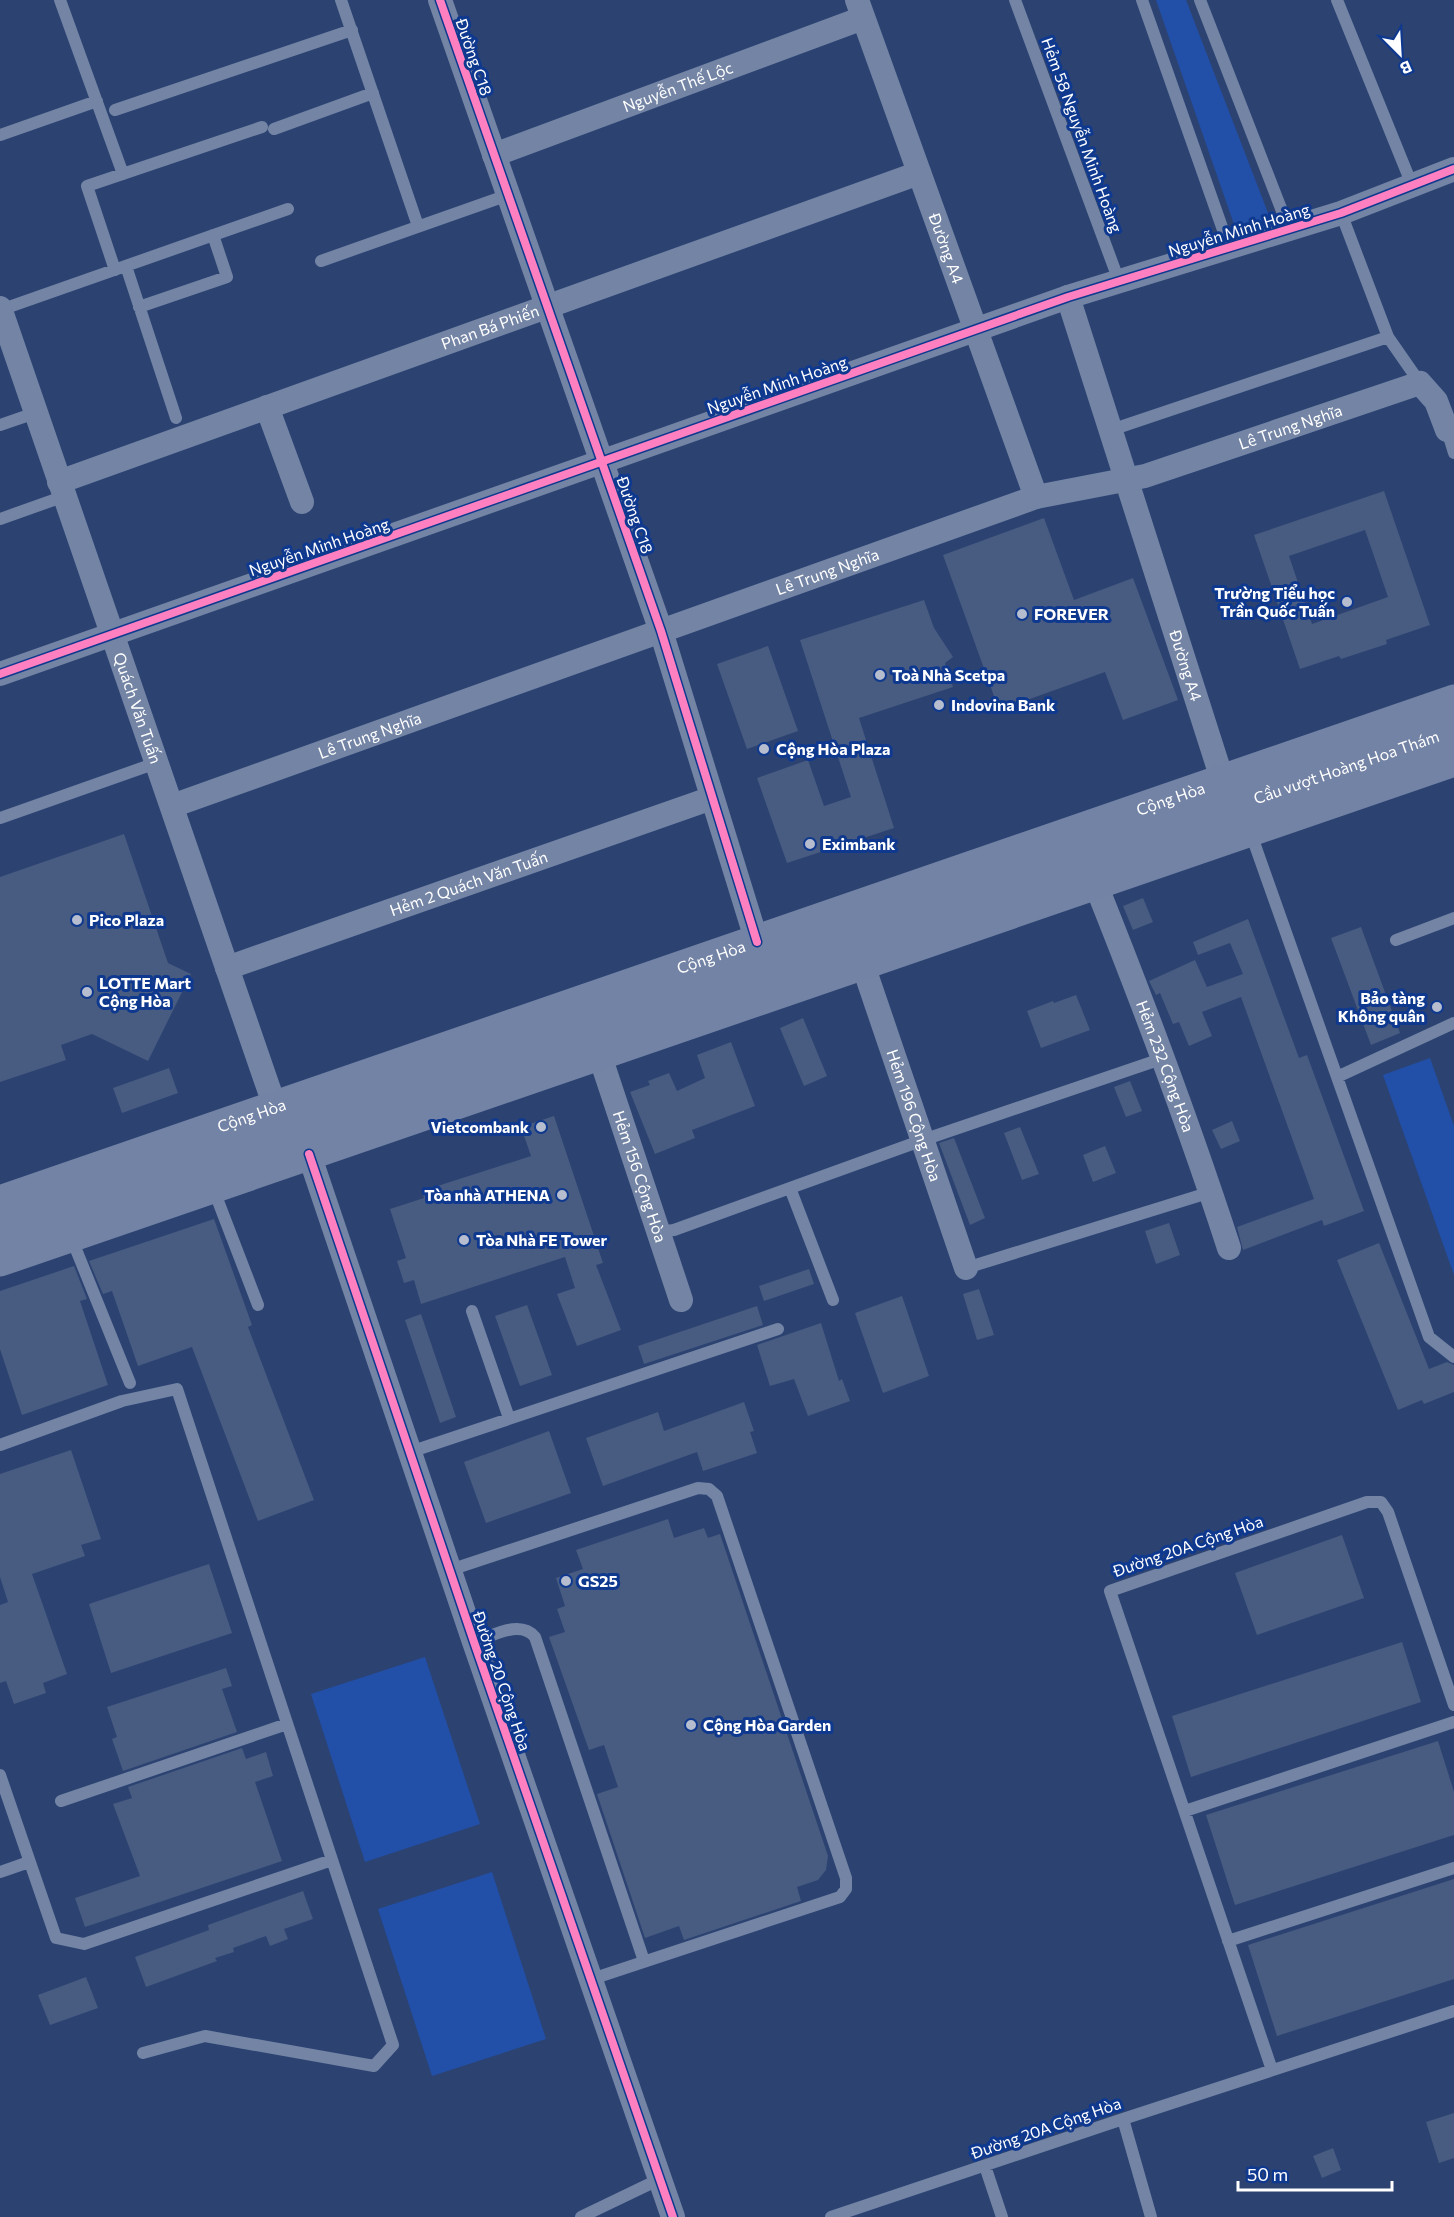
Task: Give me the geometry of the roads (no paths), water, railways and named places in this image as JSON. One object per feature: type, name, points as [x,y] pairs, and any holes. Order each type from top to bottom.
[{"type":"main road","name":"Cộng Hòa","points":[[0,1260],[862,962],[1096,885],[1237,806],[1454,701]]},
{"type":"main road","name":"Cầu vượt Hoàng Hoa Thám","points":[[1237,806],[1454,730]]},
{"type":"main road","name":"Cộng Hòa","points":[[0,1202],[757,942],[1237,806],[1454,760]]},
{"type":"main road","name":"Cộng Hòa","points":[[0,1231],[1237,806]]},
{"type":"street","name":"Đường C18","points":[[441,0],[661,631],[757,942]]},
{"type":"street","name":"Nguyễn Thế Lộc","points":[[494,155],[860,9]]},
{"type":"street","name":"Đường A4","points":[[860,9],[1036,497]]},
{"type":"street","name":"Nguyễn Minh Hoàng","points":[[0,674],[1068,297],[1341,213],[1454,169]]},
{"type":"street","name":"Phan Bá Phiến","points":[[62,489],[267,407],[919,173]]},
{"type":"street","name":"Đường A4","points":[[1068,297],[1237,806]]},
{"type":"street","name":"Quách Văn Tuấn","points":[[0,310],[275,1107]]},
{"type":"street","points":[[1420,383],[1450,421]]},
{"type":"street","name":"Lê Trung Nghĩa","points":[[171,806],[1036,497],[1145,476],[1420,383]]},
{"type":"street","points":[[267,407],[302,502]]},
{"type":"street","name":"Hẻm 2 Quách Văn Tuấn","points":[[227,968],[712,798]]},
{"type":"street","name":"Hẻm 232 Cộng Hòa","points":[[1096,885],[1164,1058],[1229,1248]]},
{"type":"street","name":"Hẻm 196 Cộng Hòa","points":[[862,962],[966,1268]]},
{"type":"street","name":"Hẻm 156 Cộng Hòa","points":[[599,1053],[681,1300]]},
{"type":"street","name":"Đường 20 Cộng Hòa","points":[[309,1154],[474,1642],[674,2217]]},
{"type":"lane","points":[[60,0],[123,174]]},
{"type":"lane","points":[[342,0],[418,226]]},
{"type":"lane","name":"Hẻm 58 Nguyễn Minh Hoàng","points":[[1015,0],[1119,281]]},
{"type":"lane","points":[[1142,0],[1229,247]]},
{"type":"lane","points":[[1200,0],[1289,229]]},
{"type":"lane","points":[[1337,0],[1412,185]]},
{"type":"lane","points":[[115,110],[352,30]]},
{"type":"lane","points":[[176,418],[139,307],[120,268],[87,186],[373,93]]},
{"type":"lane","points":[[0,135],[97,101]]},
{"type":"lane","points":[[321,261],[508,195]]},
{"type":"lane","points":[[0,310],[288,209]]},
{"type":"lane","points":[[1341,213],[1388,337],[1420,383]]},
{"type":"lane","points":[[139,307],[227,277],[213,235]]},
{"type":"lane","points":[[1111,430],[1388,337]]},
{"type":"lane","points":[[0,425],[35,413]]},
{"type":"lane","points":[[1450,421],[1454,453]]},
{"type":"lane","points":[[0,519],[62,489]]},
{"type":"lane","points":[[0,818],[156,763]]},
{"type":"lane","points":[[1237,806],[1337,1077],[1429,1337],[1454,1357]]},
{"type":"lane","points":[[1396,940],[1454,918]]},
{"type":"lane","points":[[1337,1077],[1454,1023]]},
{"type":"lane","points":[[658,1232],[674,1230],[923,1140],[1164,1058]]},
{"type":"lane","points":[[213,1187],[258,1305]]},
{"type":"lane","points":[[790,1188],[833,1300]]},
{"type":"lane","points":[[966,1268],[1211,1192]]},
{"type":"lane","points":[[71,1236],[130,1383]]},
{"type":"lane","points":[[472,1311],[509,1418]]},
{"type":"lane","points":[[410,1452],[778,1329]]},
{"type":"lane","points":[[0,1445],[122,1401],[177,1389],[393,2045],[374,2066],[205,2036],[143,2053]]},
{"type":"lane","points":[[450,1570],[698,1488],[710,1489],[717,1496],[846,1878],[846,1889],[840,1897],[592,1979]]},
{"type":"lane","name":"Đường 20A Cộng Hòa","points":[[1272,2070],[1110,1591],[1367,1502],[1381,1502],[1388,1512],[1454,1705]]},
{"type":"lane","points":[[474,1642],[522,1628],[530,1631],[535,1637],[644,1961]]},
{"type":"lane","points":[[1185,1811],[1454,1722]]},
{"type":"lane","points":[[61,1801],[287,1724]]},
{"type":"lane","points":[[0,1775],[56,1938],[84,1944],[332,1860]]},
{"type":"lane","points":[[0,1872],[29,1862]]},
{"type":"lane","points":[[1228,1941],[1454,1868]]},
{"type":"lane","name":"Đường 20A Cộng Hòa","points":[[831,2217],[1122,2119],[1454,2012]]},
{"type":"lane","points":[[1122,2119],[1151,2217]]},
{"type":"lane","points":[[986,2166],[1002,2217]]},
{"type":"lane","points":[[581,2217],[660,2178]]},
{"type":"place","name":"Trường Tiểu học Trần Quốc Tuấn","points":[[1347,602]]},
{"type":"place","name":"FOREVER","points":[[1022,614]]},
{"type":"place","name":"Toà Nhà Scetpa","points":[[880,675]]},
{"type":"place","name":"Indovina Bank","points":[[939,705]]},
{"type":"place","name":"Cộng Hòa Plaza","points":[[764,749]]},
{"type":"place","name":"Eximbank","points":[[810,844]]},
{"type":"place","name":"Pico Plaza","points":[[77,920]]},
{"type":"place","name":"LOTTE Mart Cộng Hòa","points":[[87,992]]},
{"type":"place","name":"Bảo tàng Không quân","points":[[1437,1007]]},
{"type":"place","name":"Vietcombank","points":[[541,1127]]},
{"type":"place","name":"Tòa nhà ATHENA","points":[[562,1195]]},
{"type":"place","name":"Tòa Nhà FE Tower","points":[[464,1240]]},
{"type":"place","name":"GS25","points":[[566,1581]]},
{"type":"place","name":"Cộng Hòa Garden","points":[[691,1725]]}]
